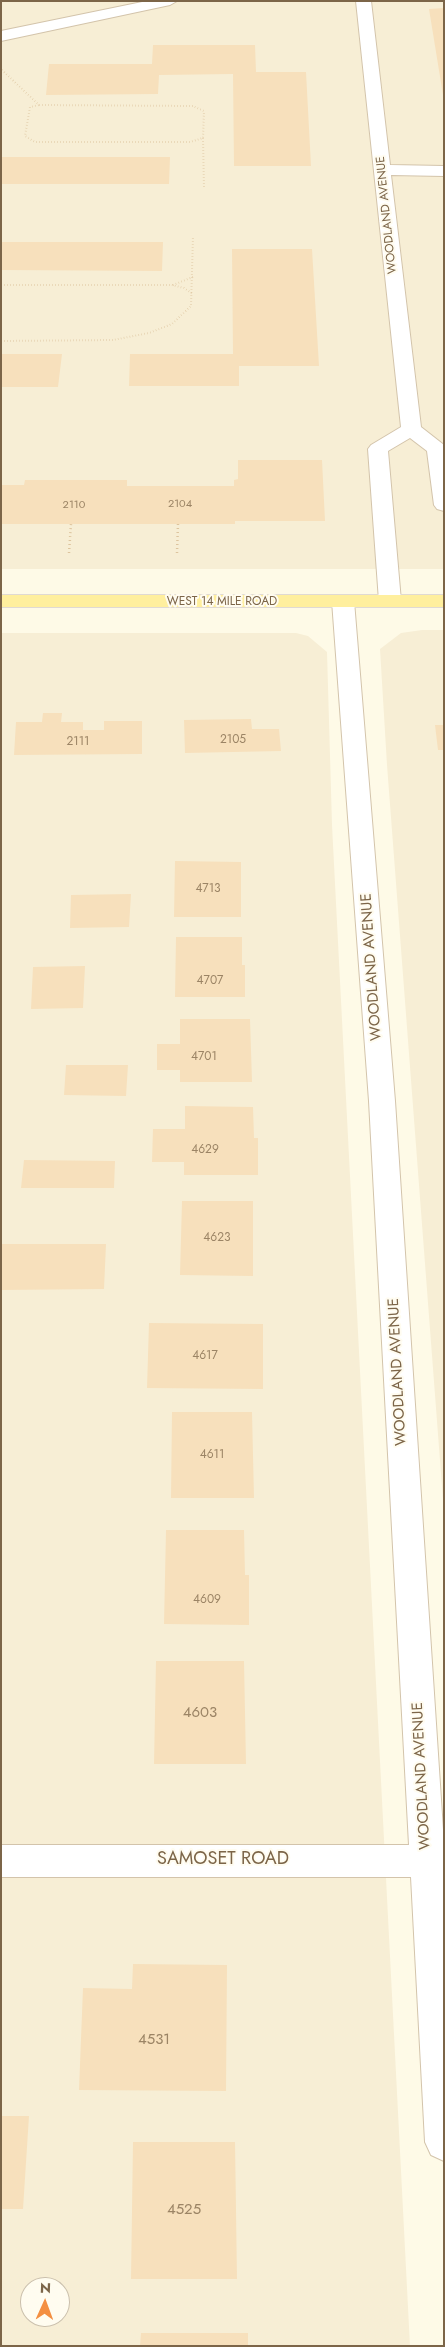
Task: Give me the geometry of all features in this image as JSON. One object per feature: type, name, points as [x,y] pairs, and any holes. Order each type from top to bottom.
[{"type":"main road","name":"WEST 14 MILE ROAD","points":[[1,601],[444,601]]},
{"type":"street","points":[[1,36],[170,1]]},
{"type":"street","name":"WOODLAND AVENUE","points":[[363,1],[411,429]]},
{"type":"street","points":[[382,170],[444,171]]},
{"type":"street","points":[[390,602],[378,449],[411,429],[437,449],[444,505]]},
{"type":"street","name":"WOODLAND AVENUE","points":[[343,601],[382,1101],[435,1861],[444,2142]]},
{"type":"street","name":"SAMOSET ROAD","points":[[1,1861],[435,1861]]},
{"type":"path","points":[[1,70],[39,105]]},
{"type":"path","points":[[203,138],[190,142],[35,142],[25,136],[30,107],[39,105],[193,106],[204,111],[204,188]]},
{"type":"path","points":[[1,342],[113,340],[150,333],[172,324],[191,306],[193,236]]},
{"type":"path","points":[[172,285],[193,277]]},
{"type":"path","points":[[1,285],[172,285],[184,288],[192,294]]},
{"type":"path","points":[[69,553],[71,524]]},
{"type":"path","points":[[177,553],[178,524]]},
{"type":"shaded area","points":[[1,1],[444,1],[444,569],[1,569]]},
{"type":"shaded area","points":[[422,630],[444,630],[444,1513],[387,765],[380,649],[401,633]]},
{"type":"shaded area","points":[[1,633],[296,633],[308,636],[327,652],[332,825],[410,2346],[1,2346]]},
{"type":"building","points":[[444,8],[444,94],[443,95],[429,9]]},
{"type":"building","points":[[153,45],[255,45],[256,72],[306,72],[311,166],[234,166],[233,74],[159,75],[158,94],[46,95],[49,64],[152,64]]},
{"type":"building","points":[[1,157],[170,157],[169,184],[1,184]]},
{"type":"building","points":[[1,242],[163,242],[162,271],[1,270]]},
{"type":"building","points":[[232,249],[312,249],[319,366],[239,366],[239,386],[129,386],[130,354],[233,354]]},
{"type":"building","points":[[1,354],[62,354],[58,387],[1,387]]},
{"type":"building","points":[[238,460],[322,460],[325,521],[235,521],[235,524],[1,524],[1,485],[24,485],[25,480],[127,480],[127,486],[234,486],[234,480],[238,479]]},
{"type":"building","points":[[43,713],[62,713],[61,722],[83,722],[83,730],[104,730],[104,721],[142,721],[142,754],[14,755],[16,722],[42,722]]},
{"type":"building","points":[[251,719],[252,729],[279,729],[281,751],[185,753],[184,720]]},
{"type":"building","points":[[435,725],[444,725],[444,750],[438,750]]},
{"type":"building","points":[[175,861],[241,862],[241,917],[174,917]]},
{"type":"building","points":[[131,894],[129,927],[70,928],[71,895]]},
{"type":"building","points":[[176,937],[242,937],[242,965],[245,965],[245,997],[175,997]]},
{"type":"building","points":[[85,966],[83,1008],[31,1009],[33,967]]},
{"type":"building","points":[[180,1019],[250,1019],[252,1082],[180,1082],[180,1070],[157,1070],[157,1044],[180,1044]]},
{"type":"building","points":[[66,1065],[128,1065],[126,1096],[64,1095]]},
{"type":"building","points":[[185,1106],[253,1107],[254,1138],[258,1138],[258,1175],[184,1175],[184,1162],[152,1162],[153,1129],[185,1129]]},
{"type":"building","points":[[24,1160],[115,1161],[114,1188],[21,1188]]},
{"type":"building","points":[[182,1201],[253,1201],[253,1276],[180,1275]]},
{"type":"building","points":[[1,1244],[106,1244],[104,1289],[1,1290]]},
{"type":"building","points":[[149,1323],[263,1324],[263,1389],[147,1388]]},
{"type":"building","points":[[172,1412],[252,1412],[254,1498],[171,1498]]},
{"type":"building","points":[[166,1530],[244,1530],[245,1575],[249,1575],[249,1625],[164,1624]]},
{"type":"building","points":[[156,1661],[244,1661],[246,1764],[154,1764]]},
{"type":"building","points":[[133,1964],[227,1965],[226,2091],[79,2090],[83,1988],[132,1989]]},
{"type":"building","points":[[1,2116],[29,2116],[23,2209],[1,2209]]},
{"type":"building","points":[[133,2142],[235,2142],[237,2279],[131,2279]]},
{"type":"building","points":[[141,2333],[248,2333],[248,2346],[140,2346]]}]
